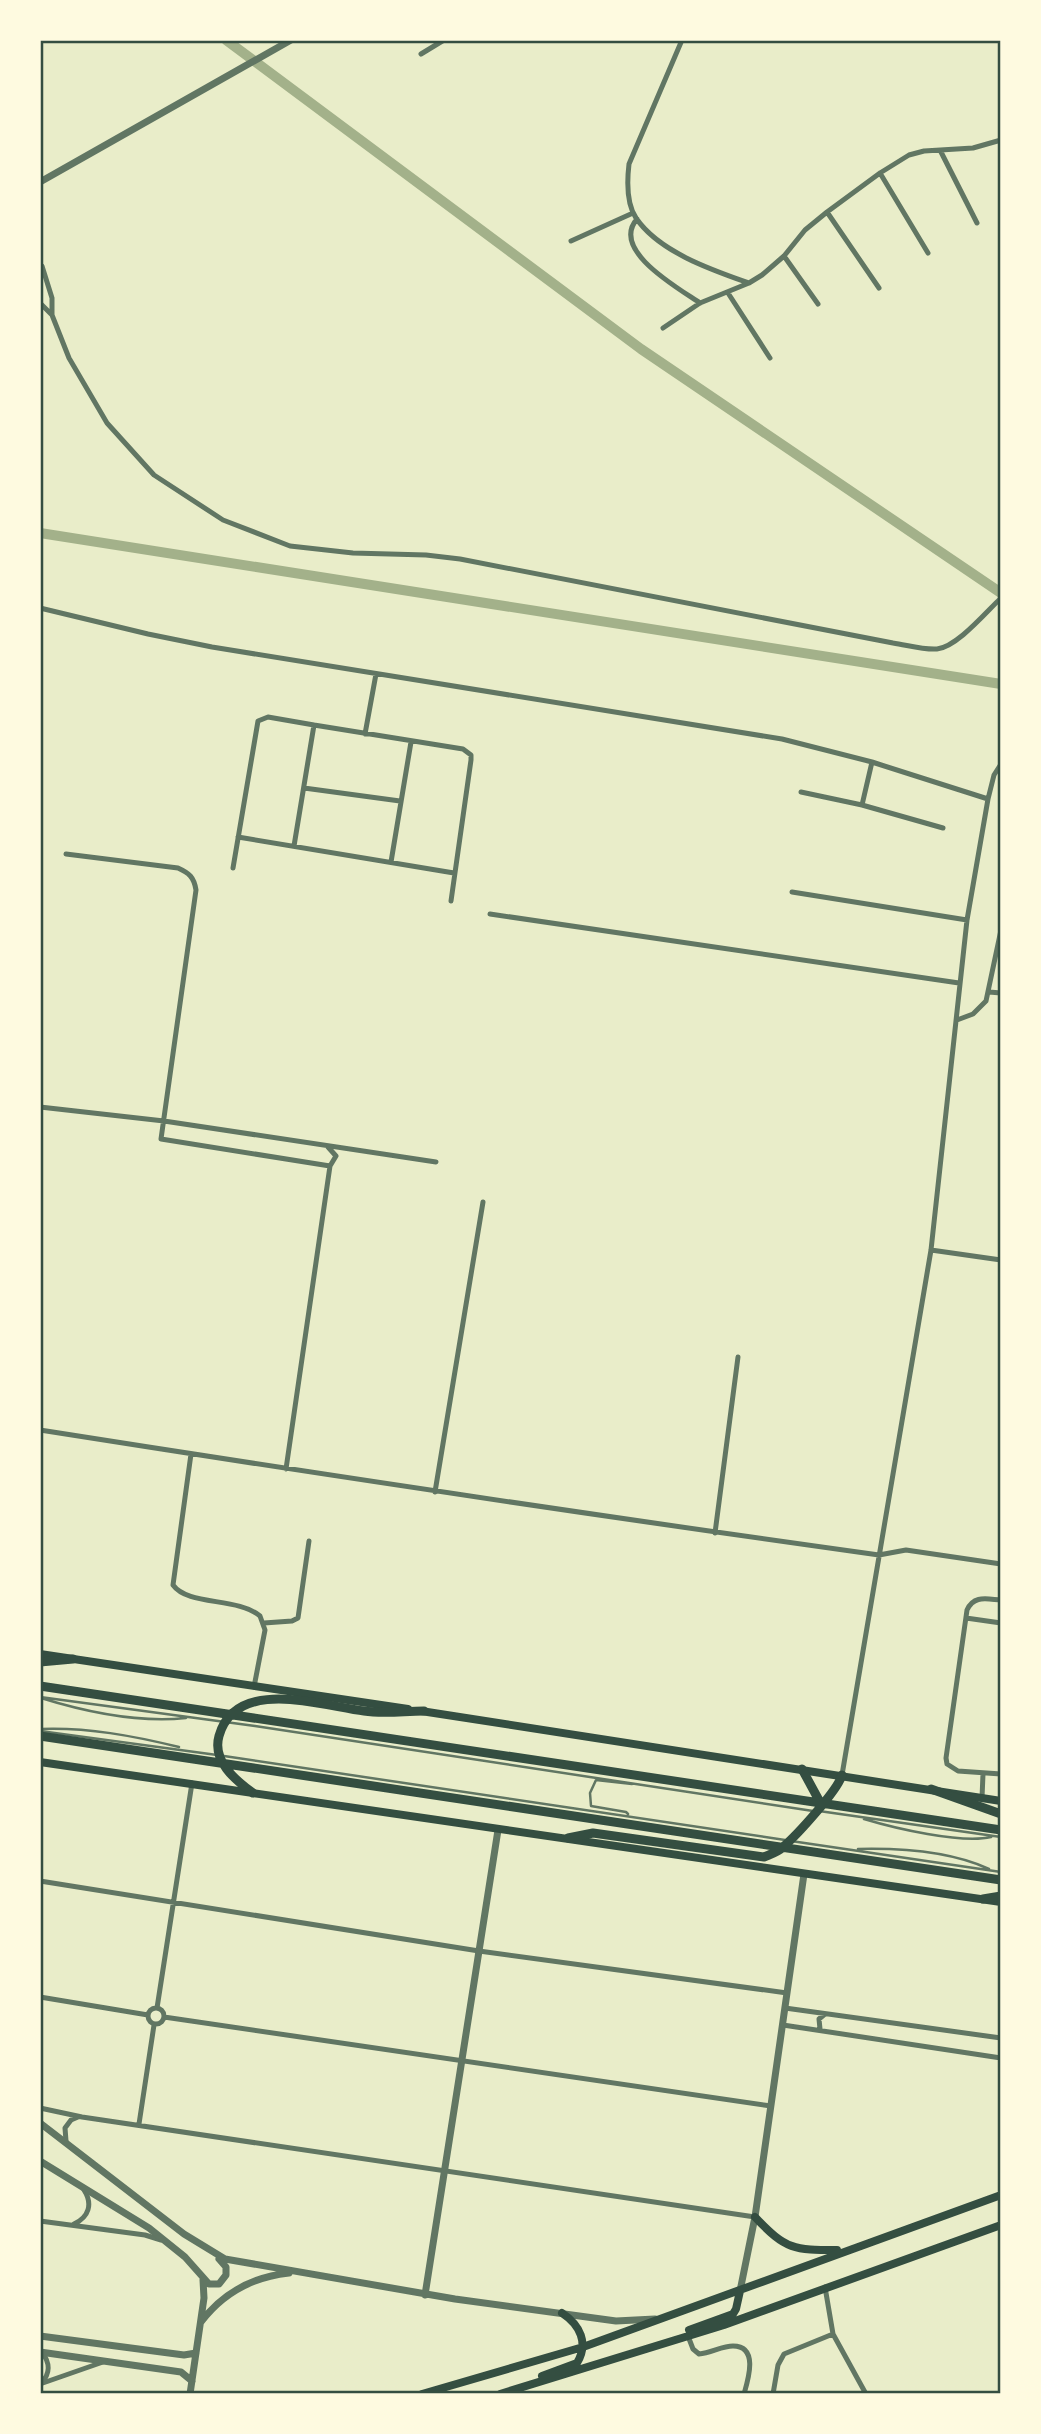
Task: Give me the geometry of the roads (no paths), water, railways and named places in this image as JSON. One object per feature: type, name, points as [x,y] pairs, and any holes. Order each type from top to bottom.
[{"type":"highway","points":[[40,1662],[73,1659]]},
{"type":"highway","points":[[40,1686],[228,1719],[998,1833]]},
{"type":"highway","points":[[253,1793],[235,1779],[221,1759],[217,1743],[228,1719],[246,1704],[274,1698],[368,1712],[424,1711]]},
{"type":"highway","points":[[40,1736],[221,1759],[786,1844],[1001,1880]]},
{"type":"highway","points":[[802,1769],[813,1786],[818,1808]]},
{"type":"highway","points":[[568,1838],[593,1833],[764,1857],[786,1844],[836,1790],[842,1775]]},
{"type":"highway","points":[[931,1789],[1001,1814]]},
{"type":"highway","points":[[983,1899],[1001,1896]]},
{"type":"main road","points":[[40,1654],[1001,1801]]},
{"type":"main road","points":[[40,1762],[1001,1902]]},
{"type":"main road","points":[[422,2394],[583,2347],[1001,2195]]},
{"type":"main road","points":[[755,2217],[776,2239],[789,2246],[800,2249],[844,2250]]},
{"type":"main road","points":[[500,2394],[688,2336],[1001,2225]]},
{"type":"main road","points":[[645,2350],[652,2344],[733,2314],[740,2291]]},
{"type":"main road","points":[[500,2394],[506,2389],[577,2363],[583,2347],[577,2326],[562,2313]]},
{"type":"street","points":[[421,54],[443,40]]},
{"type":"street","points":[[682,40],[629,164],[626,182],[634,213],[659,239],[685,257],[749,283]]},
{"type":"street","points":[[40,182],[287,42]]},
{"type":"street","points":[[663,328],[700,303],[728,293],[762,275],[784,256],[805,230],[880,173],[909,155],[924,151],[972,148],[1001,140]]},
{"type":"street","points":[[940,150],[976,223]]},
{"type":"street","points":[[880,173],[928,253]]},
{"type":"street","points":[[828,212],[878,288]]},
{"type":"street","points":[[571,240],[634,213]]},
{"type":"street","points":[[637,219],[630,235],[630,243],[636,252],[654,270],[700,303]]},
{"type":"street","points":[[784,256],[818,304]]},
{"type":"street","points":[[42,266],[52,298],[52,315],[69,358],[107,423],[154,475],[223,520],[290,546],[312,550],[460,559],[936,649],[956,640],[1001,598]]},
{"type":"street","points":[[728,293],[770,358]]},
{"type":"street","points":[[40,303],[52,315]]},
{"type":"street","points":[[40,608],[161,637],[782,739],[872,762],[988,799]]},
{"type":"street","points":[[365,734],[376,674]]},
{"type":"street","points":[[233,868],[258,721],[268,717],[463,750],[471,755],[451,901]]},
{"type":"street","points":[[294,846],[314,725]]},
{"type":"street","points":[[391,862],[411,742]]},
{"type":"street","points":[[862,806],[872,762]]},
{"type":"street","points":[[842,1775],[931,1250],[967,920],[988,799],[994,775],[1001,764]]},
{"type":"street","points":[[304,788],[400,801]]},
{"type":"street","points":[[801,792],[943,828]]},
{"type":"street","points":[[238,837],[454,873]]},
{"type":"street","points":[[65,854],[178,868],[194,879],[196,890],[161,1139],[330,1166]]},
{"type":"street","points":[[792,892],[967,920]]},
{"type":"street","points":[[490,914],[959,983]]},
{"type":"street","points":[[957,1020],[981,1009],[989,992],[1001,930]]},
{"type":"street","points":[[989,992],[1001,993]]},
{"type":"street","points":[[40,1107],[164,1121],[436,1162]]},
{"type":"street","points":[[286,1469],[330,1166],[336,1156],[328,1147]]},
{"type":"street","points":[[435,1492],[483,1202]]},
{"type":"street","points":[[931,1250],[1001,1260]]},
{"type":"street","points":[[715,1532],[738,1357]]},
{"type":"street","points":[[40,1430],[435,1492],[879,1555],[906,1550],[1001,1564]]},
{"type":"street","points":[[191,1454],[173,1585],[183,1594],[253,1610],[264,1623],[254,1687]]},
{"type":"street","points":[[264,1623],[298,1618],[309,1541]]},
{"type":"street","points":[[1001,1600],[977,1599],[971,1603],[966,1618],[946,1758],[951,1768],[983,1774],[1001,1774]]},
{"type":"street","points":[[966,1618],[1001,1623]]},
{"type":"street","points":[[982,1798],[983,1774]]},
{"type":"street","points":[[156,2008],[192,1783]]},
{"type":"street","points":[[425,2295],[498,1830]]},
{"type":"street","points":[[740,2291],[755,2217],[804,1874]]},
{"type":"street","points":[[40,1881],[479,1951],[787,1993]]},
{"type":"street","points":[[40,1997],[148,2015]]},
{"type":"street","points":[[154,2025],[148,2015],[156,2008]]},
{"type":"street","points":[[156,2008],[162,2011],[164,2017]]},
{"type":"street","points":[[785,2008],[1001,2038]]},
{"type":"street","points":[[820,2029],[819,2019],[825,2014]]},
{"type":"street","points":[[164,2017],[771,2106]]},
{"type":"street","points":[[154,2025],[159,2024],[164,2017]]},
{"type":"street","points":[[139,2124],[154,2025]]},
{"type":"street","points":[[783,2025],[1001,2058]]},
{"type":"street","points":[[40,2108],[82,2117],[755,2217]]},
{"type":"street","points":[[69,2145],[65,2139],[65,2128],[71,2120],[82,2117]]},
{"type":"street","points":[[42,2125],[184,2234],[214,2253],[239,2262],[425,2295],[562,2313],[616,2320],[666,2318]]},
{"type":"street","points":[[42,2161],[115,2205],[169,2243],[212,2285],[225,2278],[226,2267],[214,2253]]},
{"type":"street","points":[[74,2224],[86,2215],[89,2204],[86,2193],[78,2183]]},
{"type":"street","points":[[40,2221],[145,2235],[169,2243]]},
{"type":"street","points":[[201,2322],[220,2301],[244,2284],[271,2275],[300,2272]]},
{"type":"street","points":[[190,2394],[201,2322],[203,2279]]},
{"type":"street","points":[[825,2287],[833,2334],[866,2394]]},
{"type":"street","points":[[774,2394],[778,2365],[784,2354],[833,2334]]},
{"type":"street","points":[[40,2336],[184,2355],[196,2353]]},
{"type":"street","points":[[688,2336],[693,2349],[699,2354],[733,2346],[745,2350],[749,2355],[750,2366],[744,2394]]},
{"type":"street","points":[[41,2352],[181,2372],[192,2381]]},
{"type":"street","points":[[40,2384],[48,2371],[47,2360],[41,2352]]},
{"type":"street","points":[[40,2384],[103,2361]]},
{"type":"lane","points":[[40,1697],[78,1709],[158,1720],[192,1717]]},
{"type":"lane","points":[[40,1697],[192,1717],[228,1719],[635,1783],[818,1808],[856,1816],[998,1833]]},
{"type":"lane","points":[[40,1730],[75,1729],[145,1739],[221,1759],[629,1815],[786,1844],[851,1849],[1001,1871]]},
{"type":"lane","points":[[629,1815],[626,1812],[591,1806],[590,1793],[596,1780],[629,1785],[635,1783]]},
{"type":"lane","points":[[856,1816],[898,1829],[976,1840],[998,1833]]},
{"type":"lane","points":[[998,1833],[1001,1838]]},
{"type":"lane","points":[[851,1849],[890,1848],[973,1862],[995,1871]]},
{"type":"waterway","points":[[226,40],[641,349],[1001,593]]},
{"type":"waterway","points":[[40,533],[1001,684]]}]
